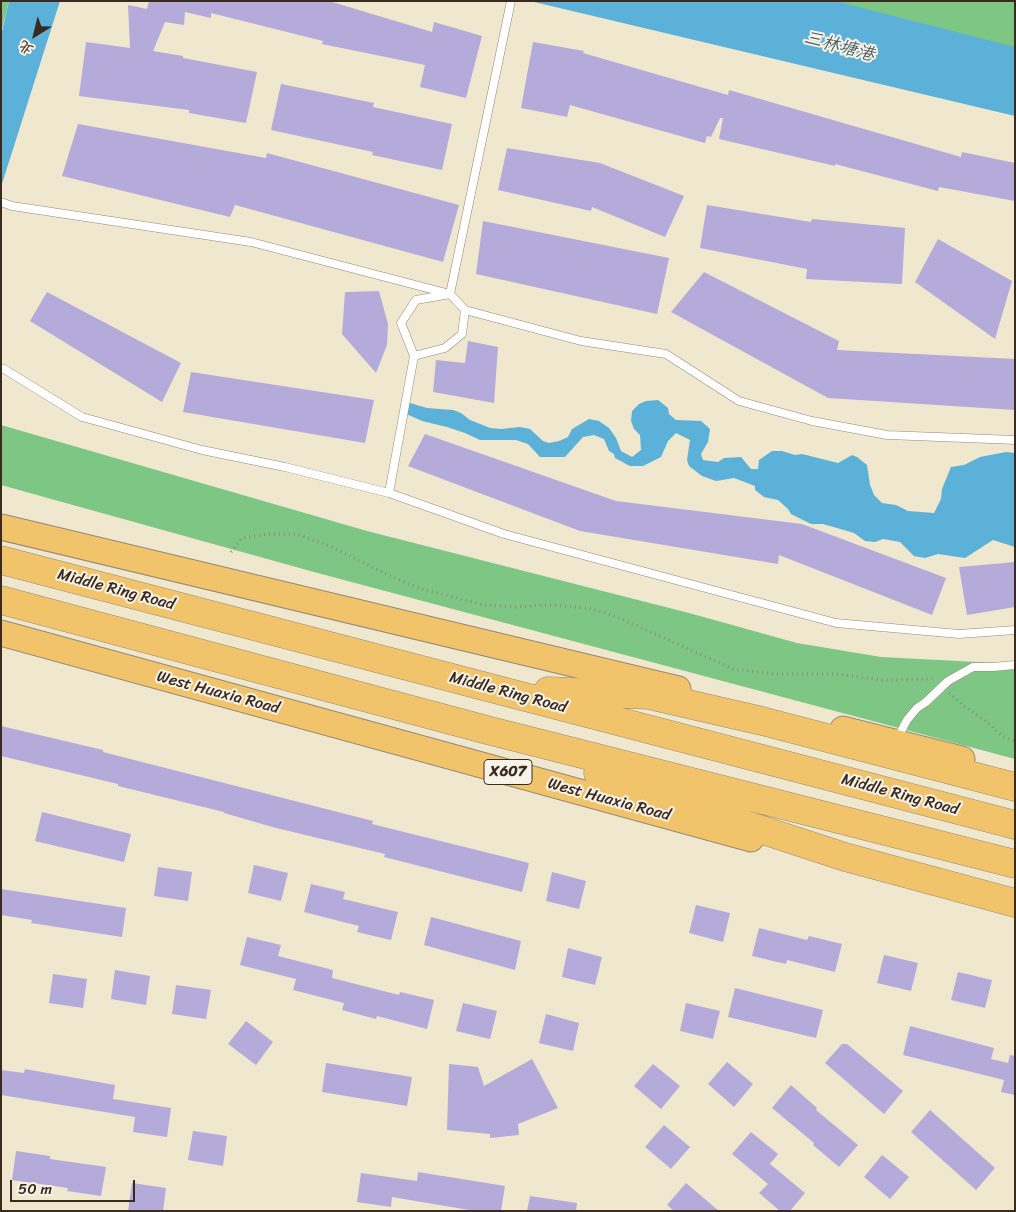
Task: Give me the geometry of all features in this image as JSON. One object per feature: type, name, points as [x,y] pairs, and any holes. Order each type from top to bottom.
[{"type":"highway","name":"Middle Ring Road","points":[[1,560],[1015,825]]},
{"type":"highway","points":[[1,600],[487,730],[1015,864]]},
{"type":"highway","points":[[496,690],[649,695],[762,721],[1015,787]]},
{"type":"highway","points":[[487,730],[640,790],[845,858],[1015,903]]},
{"type":"main road","points":[[1,527],[896,741],[1015,774]]},
{"type":"main road","name":"West Huaxia Road","points":[[1,633],[797,852],[1015,908]]},
{"type":"lane","points":[[450,294],[511,1]]},
{"type":"lane","points":[[1,202],[12,206],[251,242],[450,294],[465,310],[581,341],[666,354],[739,401],[812,421],[887,435],[1015,440]]},
{"type":"lane","points":[[389,493],[414,356],[401,323],[416,300],[450,294]]},
{"type":"lane","points":[[414,356],[445,348],[462,334],[465,310]]},
{"type":"lane","points":[[4,369],[82,416],[202,450],[285,467],[389,493],[504,534],[836,623],[959,634],[1015,630]]},
{"type":"lane","points":[[896,741],[916,708],[926,702],[955,676],[973,667],[1015,665]]},
{"type":"path","points":[[232,552],[242,538],[268,534],[298,534],[332,547],[421,589],[484,605],[514,607],[551,605],[588,608],[615,616],[733,668],[774,674],[837,674],[882,680],[934,679],[1002,736],[1015,741]]},
{"type":"green space","points":[[1,1],[9,1],[1,33]]},
{"type":"green space","points":[[833,1],[1015,1],[1015,50]]},
{"type":"green space","points":[[1,425],[367,531],[689,613],[797,643],[881,657],[1015,664],[1015,759],[314,572],[1,485]]},
{"type":"water","points":[[9,1],[60,1],[1,187],[1,36]]},
{"type":"water","name":"三林塘港","points":[[530,1],[835,1],[1015,47],[1015,116]]},
{"type":"water","points":[[658,400],[668,408],[669,414],[676,420],[701,421],[710,429],[708,442],[701,454],[703,460],[718,462],[724,458],[741,457],[751,469],[758,469],[759,460],[772,451],[782,451],[795,455],[802,454],[838,463],[852,455],[867,465],[870,485],[874,495],[882,503],[896,505],[908,511],[934,513],[941,499],[942,489],[951,467],[964,465],[980,457],[1006,452],[1015,453],[1015,547],[993,540],[965,558],[938,554],[925,558],[914,556],[900,542],[883,539],[875,542],[865,541],[854,533],[823,524],[811,524],[791,514],[778,500],[764,497],[755,490],[755,486],[734,478],[716,481],[702,476],[689,466],[687,460],[690,440],[676,433],[668,441],[661,457],[643,466],[630,466],[615,458],[614,454],[609,451],[604,439],[594,435],[583,437],[565,457],[540,457],[528,444],[516,440],[480,440],[465,433],[422,421],[404,413],[410,403],[427,408],[453,410],[470,420],[490,428],[520,427],[530,429],[543,441],[549,443],[568,437],[572,429],[589,419],[599,421],[609,428],[616,438],[621,451],[632,457],[641,450],[640,435],[634,429],[631,421],[632,411],[639,404],[646,401]]},
{"type":"building","points":[[149,1],[329,1],[432,32],[434,22],[482,36],[466,98],[420,87],[425,65],[322,44],[323,41],[211,13],[211,18],[185,12],[184,25],[165,22],[153,51],[257,72],[246,123],[189,113],[189,110],[79,96],[86,42],[130,48],[128,5],[147,9]]},
{"type":"building","points":[[533,42],[584,51],[583,53],[728,95],[729,90],[961,157],[962,152],[1015,163],[1015,201],[939,187],[938,191],[835,164],[835,166],[719,139],[723,118],[720,118],[711,137],[707,136],[705,143],[570,105],[567,117],[521,108]]},
{"type":"building","points":[[281,84],[374,103],[373,107],[452,124],[442,170],[372,155],[373,152],[271,130]]},
{"type":"building","points":[[78,124],[266,158],[267,153],[459,205],[443,262],[235,205],[230,217],[62,176]]},
{"type":"building","points":[[507,148],[600,163],[684,196],[665,237],[592,207],[591,211],[498,190]]},
{"type":"building","points":[[707,205],[811,222],[812,219],[905,228],[902,284],[806,279],[807,269],[700,248]]},
{"type":"building","points":[[483,221],[669,258],[657,314],[476,274]]},
{"type":"building","points":[[938,239],[1012,281],[995,339],[915,282]]},
{"type":"building","points":[[704,272],[839,341],[837,350],[1015,359],[1015,410],[828,398],[671,312]]},
{"type":"building","points":[[379,291],[388,324],[387,345],[376,373],[342,334],[345,292]]},
{"type":"building","points":[[47,292],[181,363],[162,402],[30,321]]},
{"type":"building","points":[[468,341],[498,347],[494,403],[433,392],[436,360],[465,363]]},
{"type":"building","points":[[191,372],[374,400],[365,443],[183,412]]},
{"type":"building","points":[[425,434],[616,501],[802,524],[946,578],[932,615],[779,555],[778,564],[580,531],[408,466]]},
{"type":"building","points":[[1015,562],[1015,607],[967,615],[959,567]]},
{"type":"building","points":[[1,726],[103,750],[103,752],[373,821],[372,824],[529,863],[522,892],[384,857],[385,854],[276,828],[224,812],[118,786],[118,784],[1,756]]},
{"type":"building","points":[[42,812],[131,834],[124,862],[35,841]]},
{"type":"building","points":[[254,865],[288,873],[281,901],[248,893]]},
{"type":"building","points":[[158,867],[192,872],[188,901],[154,896]]},
{"type":"building","points":[[552,872],[586,881],[579,909],[546,901]]},
{"type":"building","points":[[311,884],[345,892],[343,899],[398,912],[391,940],[357,932],[359,926],[304,912]]},
{"type":"building","points":[[1,889],[126,908],[122,937],[31,923],[32,920],[1,915]]},
{"type":"building","points":[[696,905],[730,913],[723,942],[689,933]]},
{"type":"building","points":[[431,917],[521,941],[515,970],[424,945]]},
{"type":"building","points":[[759,928],[807,940],[809,936],[842,944],[835,972],[787,960],[786,964],[752,956]]},
{"type":"building","points":[[247,937],[281,945],[278,956],[333,970],[332,978],[399,995],[400,992],[434,1000],[427,1029],[377,1016],[376,1019],[342,1010],[344,1003],[293,990],[296,979],[240,965]]},
{"type":"building","points":[[568,948],[602,957],[595,985],[562,977]]},
{"type":"building","points":[[884,955],[918,963],[911,991],[877,983]]},
{"type":"building","points":[[115,970],[150,976],[146,1005],[111,999]]},
{"type":"building","points":[[958,972],[992,980],[985,1008],[951,1000]]},
{"type":"building","points":[[53,974],[87,979],[83,1008],[49,1003]]},
{"type":"building","points":[[176,985],[211,990],[206,1019],[172,1014]]},
{"type":"building","points":[[735,988],[823,1010],[816,1038],[728,1017]]},
{"type":"building","points":[[463,1003],[497,1011],[490,1039],[456,1031]]},
{"type":"building","points":[[686,1003],[720,1011],[713,1039],[680,1031]]},
{"type":"building","points":[[546,1014],[579,1023],[573,1051],[539,1043]]},
{"type":"building","points":[[246,1021],[273,1042],[256,1065],[228,1044]]},
{"type":"building","points":[[910,1026],[994,1048],[991,1059],[1008,1063],[1010,1055],[1015,1056],[1015,1095],[1001,1092],[1004,1080],[903,1055]]},
{"type":"building","points":[[842,1044],[847,1044],[903,1091],[884,1114],[825,1063]]},
{"type":"building","points":[[532,1059],[558,1108],[518,1124],[519,1135],[490,1138],[490,1134],[447,1130],[449,1064],[478,1067],[484,1086]]},
{"type":"building","points":[[727,1062],[753,1084],[734,1107],[708,1084]]},
{"type":"building","points":[[326,1063],[412,1077],[407,1106],[322,1092]]},
{"type":"building","points":[[653,1064],[680,1086],[661,1109],[634,1086]]},
{"type":"building","points":[[25,1069],[115,1085],[113,1099],[171,1108],[167,1137],[133,1132],[135,1117],[1,1095],[1,1070],[24,1073]]},
{"type":"building","points":[[791,1085],[817,1108],[816,1110],[858,1145],[839,1167],[772,1108]]},
{"type":"building","points":[[930,1110],[995,1168],[976,1190],[911,1132]]},
{"type":"building","points":[[664,1125],[690,1147],[671,1169],[645,1147]]},
{"type":"building","points":[[193,1131],[227,1136],[223,1166],[188,1160]]},
{"type":"building","points":[[751,1132],[778,1154],[770,1164],[805,1193],[790,1211],[780,1211],[759,1193],[768,1184],[732,1154]]},
{"type":"building","points":[[16,1151],[50,1156],[50,1159],[106,1167],[101,1196],[67,1191],[68,1188],[12,1180]]},
{"type":"building","points":[[882,1155],[909,1177],[890,1199],[864,1177]]},
{"type":"building","points":[[418,1172],[505,1186],[501,1211],[475,1211],[392,1197],[391,1207],[357,1202],[361,1173],[417,1181]]},
{"type":"building","points":[[132,1183],[166,1188],[163,1211],[128,1211]]},
{"type":"building","points":[[686,1183],[719,1211],[674,1211],[667,1205]]},
{"type":"building","points":[[530,1196],[577,1203],[576,1211],[527,1211]]}]
